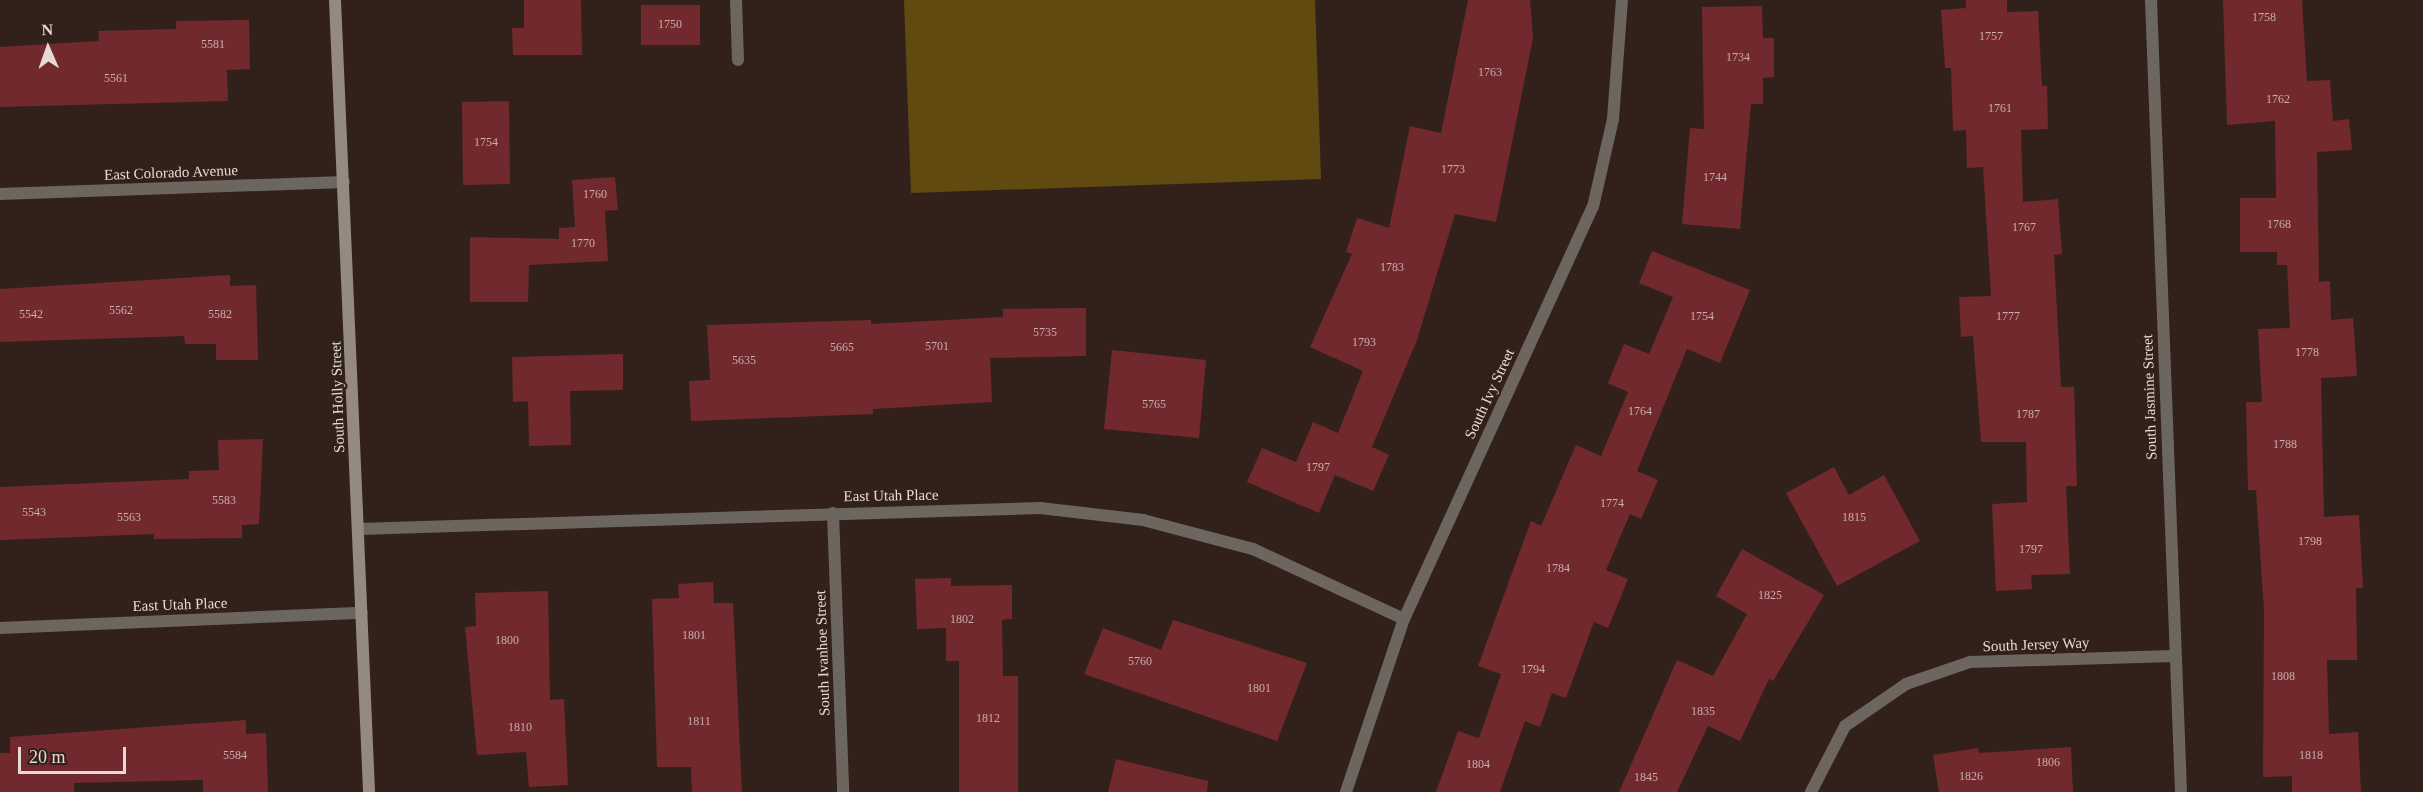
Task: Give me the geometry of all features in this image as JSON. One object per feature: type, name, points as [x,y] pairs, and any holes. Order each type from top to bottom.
[{"type":"main road","name":"South Holly Street","points":[[335,0],[369,792]]},
{"type":"street","points":[[736,0],[738,60]]},
{"type":"street","name":"South Ivy Street","points":[[1346,792],[1404,619],[1593,207],[1613,119],[1622,0]]},
{"type":"street","name":"South Jasmine Street","points":[[2151,0],[2174,656],[2181,792]]},
{"type":"street","name":"East Colorado Avenue","points":[[0,194],[344,182]]},
{"type":"street","name":"East Utah Place","points":[[359,529],[1040,508],[1143,520],[1253,549],[1404,619]]},
{"type":"street","name":"South Ivanhoe Street","points":[[833,513],[843,792]]},
{"type":"street","name":"East Utah Place","points":[[0,628],[362,613]]},
{"type":"street","name":"South Jersey Way","points":[[1811,792],[1845,726],[1906,684],[1970,662],[2174,656]]},
{"type":"shaded area","points":[[904,0],[1315,0],[1321,179],[911,193]]},
{"type":"building","points":[[524,0],[581,0],[582,55],[513,55],[512,28],[524,28]]},
{"type":"building","points":[[1468,0],[1530,0],[1533,38],[1496,222],[1455,214],[1417,340],[1372,447],[1389,455],[1373,491],[1335,475],[1319,513],[1247,482],[1262,448],[1296,462],[1313,422],[1338,433],[1363,371],[1310,347],[1352,254],[1346,252],[1357,218],[1389,228],[1410,126],[1441,133]]},
{"type":"building","points":[[1966,0],[2007,0],[2007,12],[2038,11],[2042,86],[2047,86],[2048,129],[2021,130],[2023,202],[2058,199],[2062,254],[2054,255],[2061,387],[2074,387],[2077,486],[2066,486],[2070,574],[2031,575],[2032,589],[1996,591],[1992,504],[2027,502],[2026,442],[1981,442],[1973,336],[1961,337],[1959,297],[1991,296],[1983,167],[1967,168],[1966,130],[1953,131],[1951,68],[1945,68],[1941,10],[1966,8]]},
{"type":"building","points":[[2223,0],[2302,0],[2307,81],[2330,80],[2333,121],[2349,119],[2352,150],[2317,152],[2319,282],[2330,281],[2331,320],[2353,318],[2357,376],[2321,378],[2324,517],[2359,515],[2363,588],[2356,588],[2357,660],[2327,660],[2329,734],[2358,732],[2361,792],[2292,792],[2292,776],[2263,777],[2264,610],[2256,490],[2248,490],[2246,402],[2262,402],[2258,329],[2290,328],[2287,265],[2277,265],[2277,252],[2240,252],[2240,198],[2276,198],[2275,121],[2227,125]]},
{"type":"building","points":[[641,5],[700,5],[700,45],[641,45]]},
{"type":"building","points":[[1762,6],[1763,38],[1774,38],[1774,77],[1763,78],[1763,104],[1751,104],[1740,229],[1682,224],[1690,128],[1704,129],[1702,7]]},
{"type":"building","points":[[249,20],[250,69],[227,70],[228,101],[0,107],[0,47],[99,41],[98,31],[176,29],[176,21]]},
{"type":"building","points":[[509,101],[510,184],[463,185],[462,102]]},
{"type":"building","points":[[615,177],[618,210],[605,211],[608,261],[529,265],[528,302],[470,302],[470,237],[559,239],[559,228],[575,227],[572,180]]},
{"type":"building","points":[[1652,251],[1750,290],[1720,363],[1687,349],[1637,471],[1658,480],[1641,519],[1630,514],[1606,570],[1628,579],[1608,628],[1594,622],[1566,698],[1552,693],[1540,727],[1525,721],[1500,792],[1436,792],[1458,731],[1479,738],[1501,674],[1478,666],[1531,521],[1541,526],[1576,445],[1601,456],[1628,392],[1608,383],[1624,344],[1649,354],[1673,297],[1639,283]]},
{"type":"building","points":[[230,275],[230,286],[256,285],[258,360],[216,360],[216,344],[185,344],[184,336],[0,342],[0,289]]},
{"type":"building","points":[[1086,308],[1086,356],[990,358],[992,402],[873,409],[873,414],[691,421],[689,381],[710,380],[707,325],[871,320],[871,324],[1003,317],[1003,309]]},
{"type":"building","points":[[1112,350],[1206,360],[1199,438],[1104,429]]},
{"type":"building","points":[[623,354],[623,390],[570,391],[571,445],[529,446],[528,401],[513,402],[512,357]]},
{"type":"building","points":[[263,439],[259,524],[242,525],[242,538],[154,539],[154,534],[0,540],[0,487],[189,479],[189,471],[219,470],[218,440]]},
{"type":"building","points":[[1834,467],[1849,495],[1884,475],[1920,541],[1837,586],[1786,493]]},
{"type":"building","points":[[1742,549],[1824,595],[1773,681],[1769,679],[1740,741],[1708,726],[1677,792],[1619,792],[1677,660],[1713,676],[1747,614],[1716,596]]},
{"type":"building","points":[[951,578],[951,586],[1012,585],[1012,619],[1002,620],[1003,676],[1018,676],[1018,792],[959,792],[959,661],[946,661],[946,628],[917,629],[915,579]]},
{"type":"building","points":[[713,582],[714,603],[733,603],[742,792],[692,792],[691,767],[657,767],[652,599],[679,598],[678,584]]},
{"type":"building","points":[[548,591],[550,700],[564,699],[568,785],[529,787],[526,752],[477,755],[465,627],[476,626],[475,593]]},
{"type":"building","points":[[1173,620],[1307,663],[1277,741],[1084,674],[1103,628],[1161,650]]},
{"type":"building","points":[[246,720],[246,734],[266,733],[268,792],[203,792],[203,780],[74,783],[74,792],[0,792],[0,753],[10,753],[10,737]]},
{"type":"building","points":[[2071,747],[2073,792],[1939,792],[1933,755],[1978,748],[1979,753]]},
{"type":"building","points":[[1116,759],[1208,781],[1207,792],[1108,792]]}]
